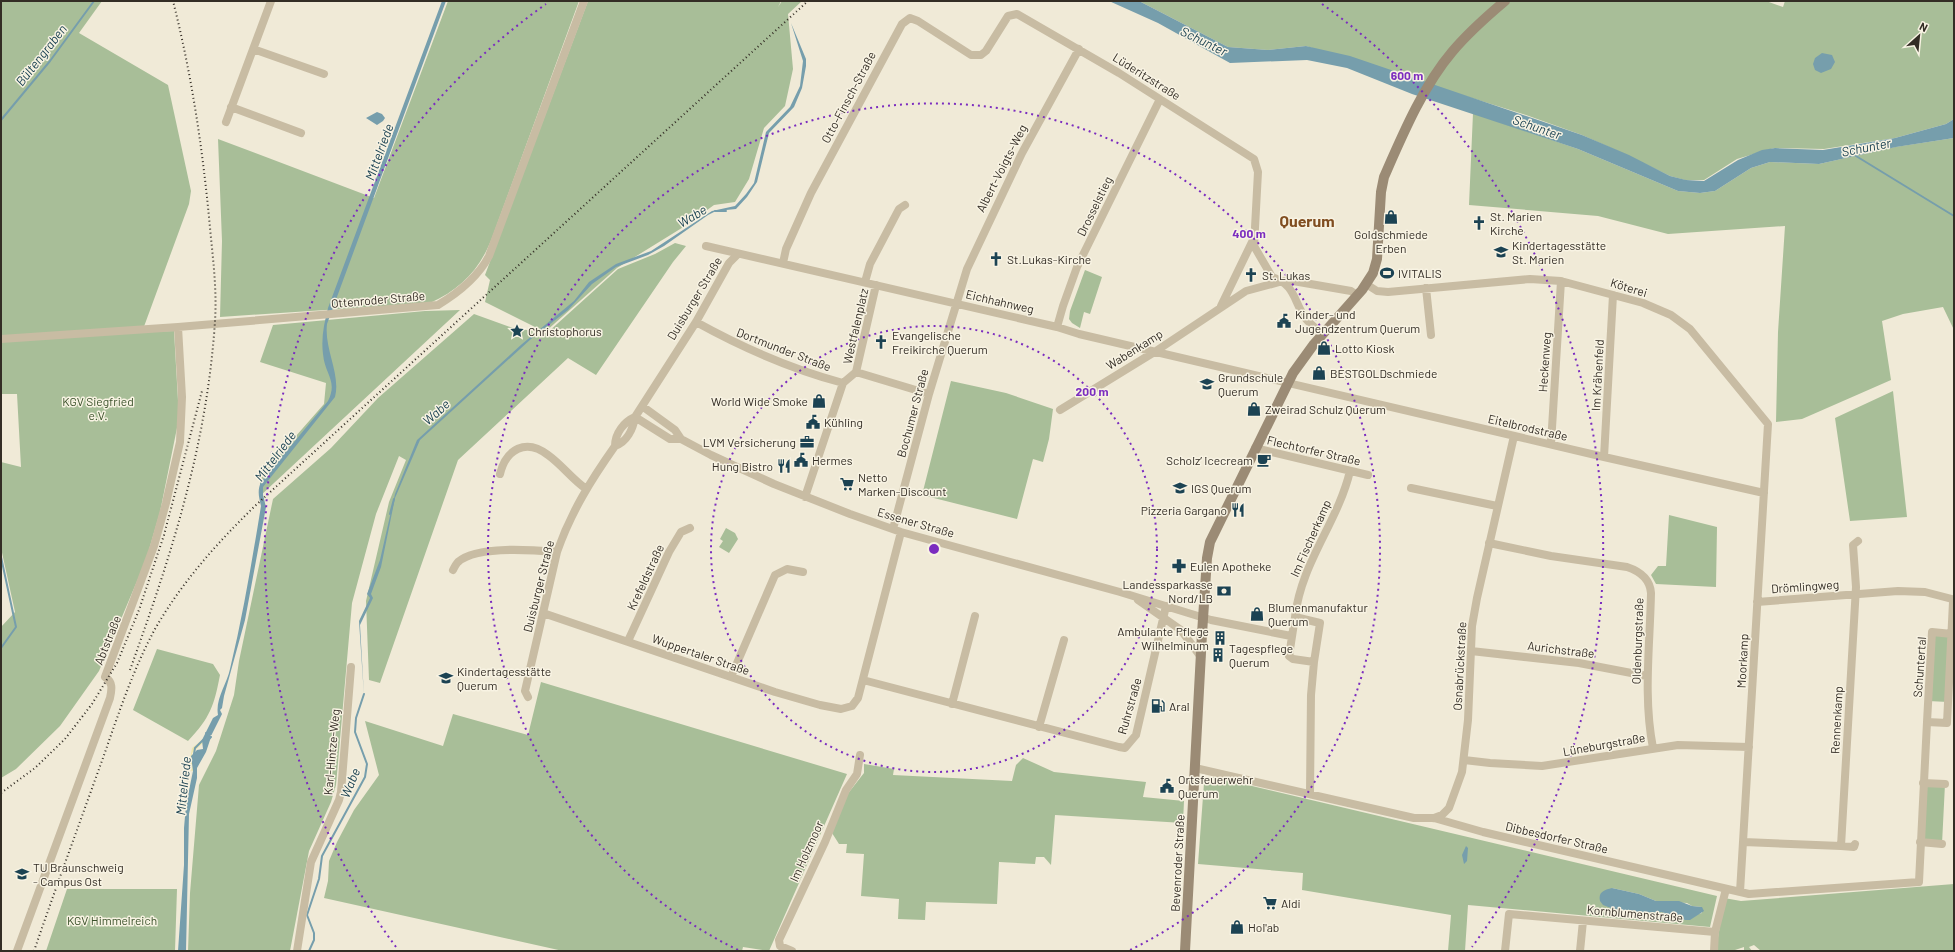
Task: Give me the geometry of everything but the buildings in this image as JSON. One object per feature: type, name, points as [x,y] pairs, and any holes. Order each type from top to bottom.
[{"type":"main road","name":"Bevenroder Straße","points":[[1185,951],[1203,617],[1207,558],[1210,542],[1288,382],[1306,353],[1357,295],[1373,273],[1377,259],[1381,192],[1384,177],[1421,99],[1451,52],[1484,19],[1505,1]]},
{"type":"street","points":[[226,122],[271,1]]},
{"type":"street","name":"Ottenroder Straße","points":[[1,339],[320,316],[438,305],[455,294],[479,272],[491,251],[584,1]]},
{"type":"street","name":"Lüderitzstraße","points":[[977,56],[986,51],[1008,16],[1012,14],[1023,17],[1080,49],[1250,156],[1256,161],[1258,172],[1253,240]]},
{"type":"street","name":"Otto-Finsch-Straße","points":[[782,263],[786,249],[814,187],[902,24],[910,18],[918,21],[971,55],[977,56]]},
{"type":"street","points":[[253,49],[324,74]]},
{"type":"street","name":"Albert-Voigts-Weg","points":[[956,303],[967,269],[1005,187],[1038,122],[1080,49]]},
{"type":"street","name":"Drosselstieg","points":[[1057,327],[1062,306],[1077,267],[1160,99]]},
{"type":"street","points":[[231,107],[301,133]]},
{"type":"street","points":[[864,282],[870,264],[899,209],[905,205]]},
{"type":"street","points":[[1253,240],[1254,246],[1272,277],[1283,281],[1289,286],[1306,319],[1322,334]]},
{"type":"street","points":[[1221,307],[1253,240]]},
{"type":"street","name":"Eichhahnweg","points":[[706,246],[956,303],[1057,327],[1079,334],[1288,382]]},
{"type":"street","name":"Duisburger Straße","points":[[528,697],[525,691],[557,552],[564,532],[586,488],[615,446],[615,438],[627,421],[635,418],[696,322],[729,263],[738,254]]},
{"type":"street","name":"Köterei","points":[[1366,284],[1382,292],[1530,279],[1561,281],[1643,303],[1665,312],[1682,322],[1690,329],[1766,422],[1768,431]]},
{"type":"street","points":[[1283,281],[1293,281],[1351,291],[1357,295]]},
{"type":"street","name":"Wabenkamp","points":[[1060,410],[1156,351],[1246,291],[1283,281]]},
{"type":"street","name":"Heckenweg","points":[[1551,444],[1561,281]]},
{"type":"street","name":"Westfalenplatz","points":[[843,383],[856,372],[876,285]]},
{"type":"street","points":[[1426,288],[1431,335]]},
{"type":"street","name":"Im Krähenfeld","points":[[1604,457],[1613,295]]},
{"type":"street","name":"Bochumer Straße","points":[[893,529],[929,394],[956,303]]},
{"type":"street","name":"Dortmunder Straße","points":[[696,322],[759,355],[799,370],[843,383]]},
{"type":"street","name":"Abtstraße","points":[[17,951],[110,698],[110,681],[105,677],[144,577],[166,503],[182,429],[182,397],[178,327]]},
{"type":"street","name":"Westfalenplatz","points":[[856,372],[929,394]]},
{"type":"street","name":"Eitelbrodstraße","points":[[1288,382],[1604,457],[1764,493]]},
{"type":"street","points":[[805,497],[843,383]]},
{"type":"street","name":"Essener Straße","points":[[642,406],[675,430],[681,438],[741,470],[805,497],[901,532],[1130,595],[1203,617]]},
{"type":"street","name":"Essener Straße","points":[[635,418],[670,439],[681,438]]},
{"type":"street","name":"Moorkamp","points":[[1740,892],[1768,431]]},
{"type":"street","name":"Osnabrückstraße","points":[[1434,818],[1442,815],[1453,802],[1464,760],[1468,720],[1472,626],[1497,506],[1514,436]]},
{"type":"street","points":[[500,474],[502,465],[512,451],[524,447],[531,447],[548,454],[576,482],[586,488]]},
{"type":"street","name":"Flechtorfer Straße","points":[[1255,448],[1368,475]]},
{"type":"street","name":"Im Fischerkamp","points":[[1314,662],[1293,659],[1289,656],[1291,636],[1304,576],[1341,498],[1350,471]]},
{"type":"street","points":[[1411,488],[1497,506]]},
{"type":"street","name":"Krefeldstraße","points":[[628,641],[669,552],[680,532],[690,528]]},
{"type":"street","points":[[863,680],[901,532]]},
{"type":"street","name":"Drömlingweg","points":[[1855,594],[1853,545],[1858,541]]},
{"type":"street","name":"Oldenburgstraße","points":[[1489,543],[1551,556],[1627,567],[1640,574],[1648,581],[1650,587],[1647,676],[1648,714],[1653,748]]},
{"type":"street","points":[[453,570],[458,562],[480,553],[512,550],[557,552]]},
{"type":"street","points":[[731,677],[775,575],[787,569],[803,572]]},
{"type":"street","name":"Drömlingweg","points":[[1757,602],[1913,591],[1952,598],[1954,602],[1952,634]]},
{"type":"street","name":"Rennenkamp","points":[[1841,846],[1855,594]]},
{"type":"street","name":"Essener Straße","points":[[1130,595],[1181,630],[1201,657]]},
{"type":"street","name":"Ruhrstraße","points":[[863,680],[1125,748],[1136,736],[1166,606]]},
{"type":"street","name":"Wuppertaler Straße","points":[[543,613],[731,677],[828,708],[841,709],[852,706],[858,698],[863,680]]},
{"type":"street","points":[[952,704],[975,616]]},
{"type":"street","points":[[1203,617],[1291,636]]},
{"type":"street","points":[[1296,617],[1320,623],[1314,662],[1310,728],[1310,793]]},
{"type":"street","name":"Schuntertal","points":[[1918,882],[1932,632],[1952,634]]},
{"type":"street","points":[[1927,722],[1947,723],[1952,634]]},
{"type":"street","points":[[1040,727],[1064,640]]},
{"type":"street","name":"Aurichstraße","points":[[1471,651],[1579,662],[1647,676]]},
{"type":"street","name":"Karl-Hintze-Weg","points":[[297,951],[311,862],[339,800],[341,792],[343,751],[351,667]]},
{"type":"street","name":"Lüneburgstraße","points":[[1464,760],[1542,766],[1678,745],[1749,747]]},
{"type":"street","name":"Im Holzmoor","points":[[792,951],[780,946],[779,940],[846,790],[857,774],[860,755]]},
{"type":"street","name":"Dibbesdorfer Straße","points":[[1195,768],[1310,793],[1414,818],[1434,818],[1489,834],[1749,894],[1918,882]]},
{"type":"street","points":[[1923,783],[1944,784]]},
{"type":"street","points":[[1744,842],[1854,847],[1855,844]]},
{"type":"street","points":[[1920,842],[1942,844]]},
{"type":"street","points":[[1714,951],[1716,932],[1726,889]]},
{"type":"street","name":"Kornblumenstraße","points":[[1505,951],[1509,914],[1716,932]]},
{"type":"street","points":[[1580,951],[1583,921]]},
{"type":"green space","name":"KGV Siegfried e.V.","points":[[1,1],[102,1],[79,33],[168,85],[191,191],[189,204],[142,332],[174,331],[179,418],[160,512],[146,560],[99,671],[60,726],[16,769],[1,778],[1,627],[15,612],[1,548],[1,462],[21,467],[17,394],[1,394]]},
{"type":"green space","points":[[448,1],[579,1],[492,238],[482,259],[468,277],[460,284],[430,303],[220,317],[222,241],[218,139],[374,198]]},
{"type":"green space","points":[[588,1],[781,1],[778,7],[782,1],[802,1],[788,14],[793,69],[785,106],[764,128],[749,179],[735,202],[714,205],[685,226],[617,268],[545,332],[485,302],[490,280],[485,275]]},
{"type":"green space","points":[[1139,1],[1766,1],[1783,7],[1785,1],[1954,1],[1954,119],[1946,124],[1895,138],[1824,149],[1774,148],[1737,159],[1704,180],[1685,180],[1670,176],[1582,135],[1526,115],[1306,46],[1268,50],[1228,47]]},
{"type":"green space","points":[[1473,113],[1578,149],[1678,191],[1700,193],[1715,191],[1751,168],[1770,162],[1819,164],[1895,147],[1954,138],[1954,330],[1943,307],[1903,314],[1882,321],[1891,380],[1802,419],[1776,422],[1778,332],[1785,226],[1668,234],[1598,216],[1469,205]]},
{"type":"green space","points":[[675,243],[686,246],[673,262],[596,375],[568,358],[458,460],[380,683],[369,680],[366,601],[389,502],[406,460],[399,456],[376,514],[352,603],[336,785],[331,802],[309,851],[290,951],[188,951],[190,893],[199,785],[216,751],[234,695],[239,661],[273,499],[331,448],[378,398],[474,314],[513,328],[547,333],[618,269],[655,254]]},
{"type":"green space","points":[[1085,270],[1102,277],[1090,314],[1084,312],[1080,328],[1069,319],[1070,311]]},
{"type":"green space","points":[[460,310],[260,496],[260,477],[324,404],[326,383],[260,362],[273,325],[425,311]]},
{"type":"green space","points":[[951,381],[1006,393],[1053,409],[1049,439],[1043,462],[1033,459],[1017,519],[922,495]]},
{"type":"green space","points":[[1893,391],[1907,517],[1850,521],[1835,418]]},
{"type":"green space","points":[[1669,515],[1717,527],[1716,587],[1656,584],[1651,575],[1658,566],[1666,566]]},
{"type":"green space","points":[[726,528],[735,533],[738,539],[729,553],[719,547],[723,541],[720,539]]},
{"type":"green space","points":[[1932,632],[1952,634],[1948,702],[1928,701]]},
{"type":"green space","points":[[157,649],[213,664],[220,675],[216,695],[210,711],[188,741],[133,710]]},
{"type":"green space","points":[[541,682],[847,774],[769,951],[743,947],[742,951],[563,951],[324,898],[328,881],[329,861],[337,842],[354,810],[379,775],[365,721],[443,746],[453,714],[528,735]]},
{"type":"green space","points":[[1023,758],[1054,772],[1146,782],[1143,797],[1184,801],[1183,823],[1055,815],[1051,865],[1044,857],[1036,857],[1035,864],[999,862],[997,904],[926,902],[925,920],[898,919],[899,899],[861,896],[864,854],[846,853],[847,844],[839,844],[832,833],[846,796],[864,773],[864,764],[894,769],[893,775],[1012,781],[1016,765]]},
{"type":"green space","points":[[1214,777],[1717,896],[1710,927],[1468,905],[1465,951],[1448,951],[1451,915],[1302,890],[1303,873],[1198,864],[1204,783],[1207,779]],"holes":[[[1612,888],[1639,894],[1656,901],[1687,903],[1692,906],[1702,907],[1702,913],[1685,920],[1662,912],[1624,913],[1609,907]]]},
{"type":"green space","points":[[1923,783],[1945,784],[1942,844],[1920,842]]},
{"type":"green space","points":[[1954,884],[1954,951],[1761,951],[1754,945],[1749,947],[1752,951],[1744,951],[1744,947],[1732,951],[1716,951],[1724,898],[1741,901]]},
{"type":"green space","name":"KGV Himmelreich","points":[[67,889],[177,889],[175,951],[46,951]]},
{"type":"sand","points":[[202,740],[203,743],[192,753],[193,771],[188,770],[192,748]]},
{"type":"water","points":[[442,1],[446,1],[327,324],[328,343],[336,379],[335,397],[263,487],[266,507],[245,620],[222,708],[220,710],[222,714],[212,734],[206,733],[211,737],[206,752],[197,768],[197,778],[189,814],[186,951],[178,951],[184,865],[184,828],[186,805],[193,771],[191,756],[197,750],[203,749],[202,740],[213,718],[218,715],[218,703],[230,669],[251,568],[261,506],[259,488],[261,482],[328,401],[331,394],[332,388],[324,361],[322,348],[323,331],[328,308]]},
{"type":"water","name":"Schunter","points":[[1109,1],[1139,1],[1228,47],[1268,50],[1306,46],[1350,56],[1582,135],[1629,155],[1670,176],[1686,180],[1704,181],[1738,160],[1762,150],[1775,148],[1823,150],[1895,138],[1946,124],[1954,119],[1954,138],[1896,147],[1819,164],[1770,162],[1751,168],[1715,191],[1700,193],[1678,191],[1578,149],[1412,94],[1347,68],[1307,60],[1230,63],[1158,23]]},
{"type":"water","points":[[791,23],[806,59],[802,88],[794,107],[769,133],[757,182],[747,197],[736,209],[716,211],[708,215],[664,246],[648,255],[616,267],[592,284],[568,310],[531,339],[420,440],[395,498],[381,567],[371,594],[373,598],[360,625],[364,696],[359,621],[370,598],[367,594],[380,560],[395,494],[417,440],[522,344],[574,301],[589,282],[616,264],[651,251],[712,211],[735,206],[746,194],[754,183],[766,132],[790,107],[800,86],[803,61]]},
{"type":"water","points":[[1822,53],[1832,55],[1835,62],[1831,69],[1821,73],[1815,70],[1813,64],[1815,58]]},
{"type":"water","points":[[377,112],[382,114],[385,118],[377,125],[366,118]]},
{"type":"water","points":[[1466,846],[1468,848],[1467,861],[1464,864],[1462,855]]},
{"type":"water","points":[[1612,888],[1639,894],[1656,901],[1679,901],[1692,906],[1702,907],[1704,911],[1690,920],[1685,920],[1662,912],[1624,913],[1603,905],[1600,901],[1601,893]]},
{"type":"waterway","name":"Bültengraben","points":[[1,120],[50,61],[94,1]]},
{"type":"waterway","name":"Schunter","points":[[1856,156],[1954,216]]},
{"type":"waterway","name":"Wabe","points":[[715,211],[726,211]]},
{"type":"waterway","name":"Wabe","points":[[390,514],[394,499]]},
{"type":"waterway","name":"Bültengraben","points":[[1,557],[16,627],[1,648]]},
{"type":"waterway","name":"Wabe","points":[[309,951],[314,940],[314,933],[307,915],[319,879],[322,856],[365,777],[367,764],[355,732],[356,718],[364,694]]},
{"type":"waterway","name":"Mittelriede","points":[[208,740],[211,737],[206,733],[211,734]]},
{"type":"waterway","name":"Mittelriede","points":[[194,754],[195,748],[203,740]]},
{"type":"railway","points":[[130,670],[160,584],[196,455],[211,367],[215,321],[213,263],[200,142],[186,57],[173,1]]},
{"type":"railway","points":[[34,951],[131,680],[146,646],[165,612],[201,564],[256,505],[808,1]]},
{"type":"railway","points":[[1,793],[35,768],[65,739],[92,704],[117,663],[139,610],[164,535],[202,391]]},
{"type":"place","name":"Goldschmiede Erben","points":[[1391,217]]},
{"type":"place","name":"St. Marien Kirche","points":[[1479,223]]},
{"type":"place","name":"Kindertagesstätte St. Marien","points":[[1501,252]]},
{"type":"place","name":"St.Lukas-Kirche","points":[[996,259]]},
{"type":"place","name":"IVITALIS","points":[[1387,273]]},
{"type":"place","name":"St. Lukas","points":[[1251,275]]},
{"type":"place","name":"Kinder- und Jugendzentrum Querum","points":[[1284,321]]},
{"type":"place","name":"Christophorus","points":[[517,331]]},
{"type":"place","name":"Evangelische Freikirche Querum","points":[[881,342]]},
{"type":"place","name":"Lotto Kiosk","points":[[1324,348]]},
{"type":"place","name":"BESTGOLDschmiede","points":[[1319,373]]},
{"type":"place","name":"Grundschule Querum","points":[[1207,384]]},
{"type":"place","name":"World Wide Smoke","points":[[819,401]]},
{"type":"place","name":"Zweirad Schulz Querum","points":[[1254,409]]},
{"type":"place","name":"Kühling","points":[[813,422]]},
{"type":"place","name":"LVM Versicherung","points":[[807,442]]},
{"type":"place","name":"Hermes","points":[[801,460]]},
{"type":"place","name":"Scholz’ Icecream","points":[[1264,460]]},
{"type":"place","name":"Hung Bistro","points":[[784,466]]},
{"type":"place","name":"Netto Marken-Discount","points":[[847,484]]},
{"type":"place","name":"IGS Querum","points":[[1180,488]]},
{"type":"place","name":"Pizzeria Gargano","points":[[1238,510]]},
{"type":"place","name":"Eulen Apotheke","points":[[1179,566]]},
{"type":"place","name":"Landessparkasse Nord/LB","points":[[1224,591]]},
{"type":"place","name":"Blumenmanufaktur Querum","points":[[1257,614]]},
{"type":"place","name":"Ambulante Pflege Wilhelminum","points":[[1220,638]]},
{"type":"place","name":"Tagespflege Querum","points":[[1218,655]]},
{"type":"place","name":"Kindertagesstätte Querum","points":[[446,678]]},
{"type":"place","name":"Aral","points":[[1158,706]]},
{"type":"place","name":"Ortsfeuerwehr Querum","points":[[1167,786]]},
{"type":"place","name":"TU Braunschweig - Campus Ost","points":[[22,874]]},
{"type":"place","name":"Aldi","points":[[1270,903]]},
{"type":"place","name":"Hol'ab","points":[[1237,927]]},
{"type":"district","name":"Querum","points":[[1307,220]]}]
